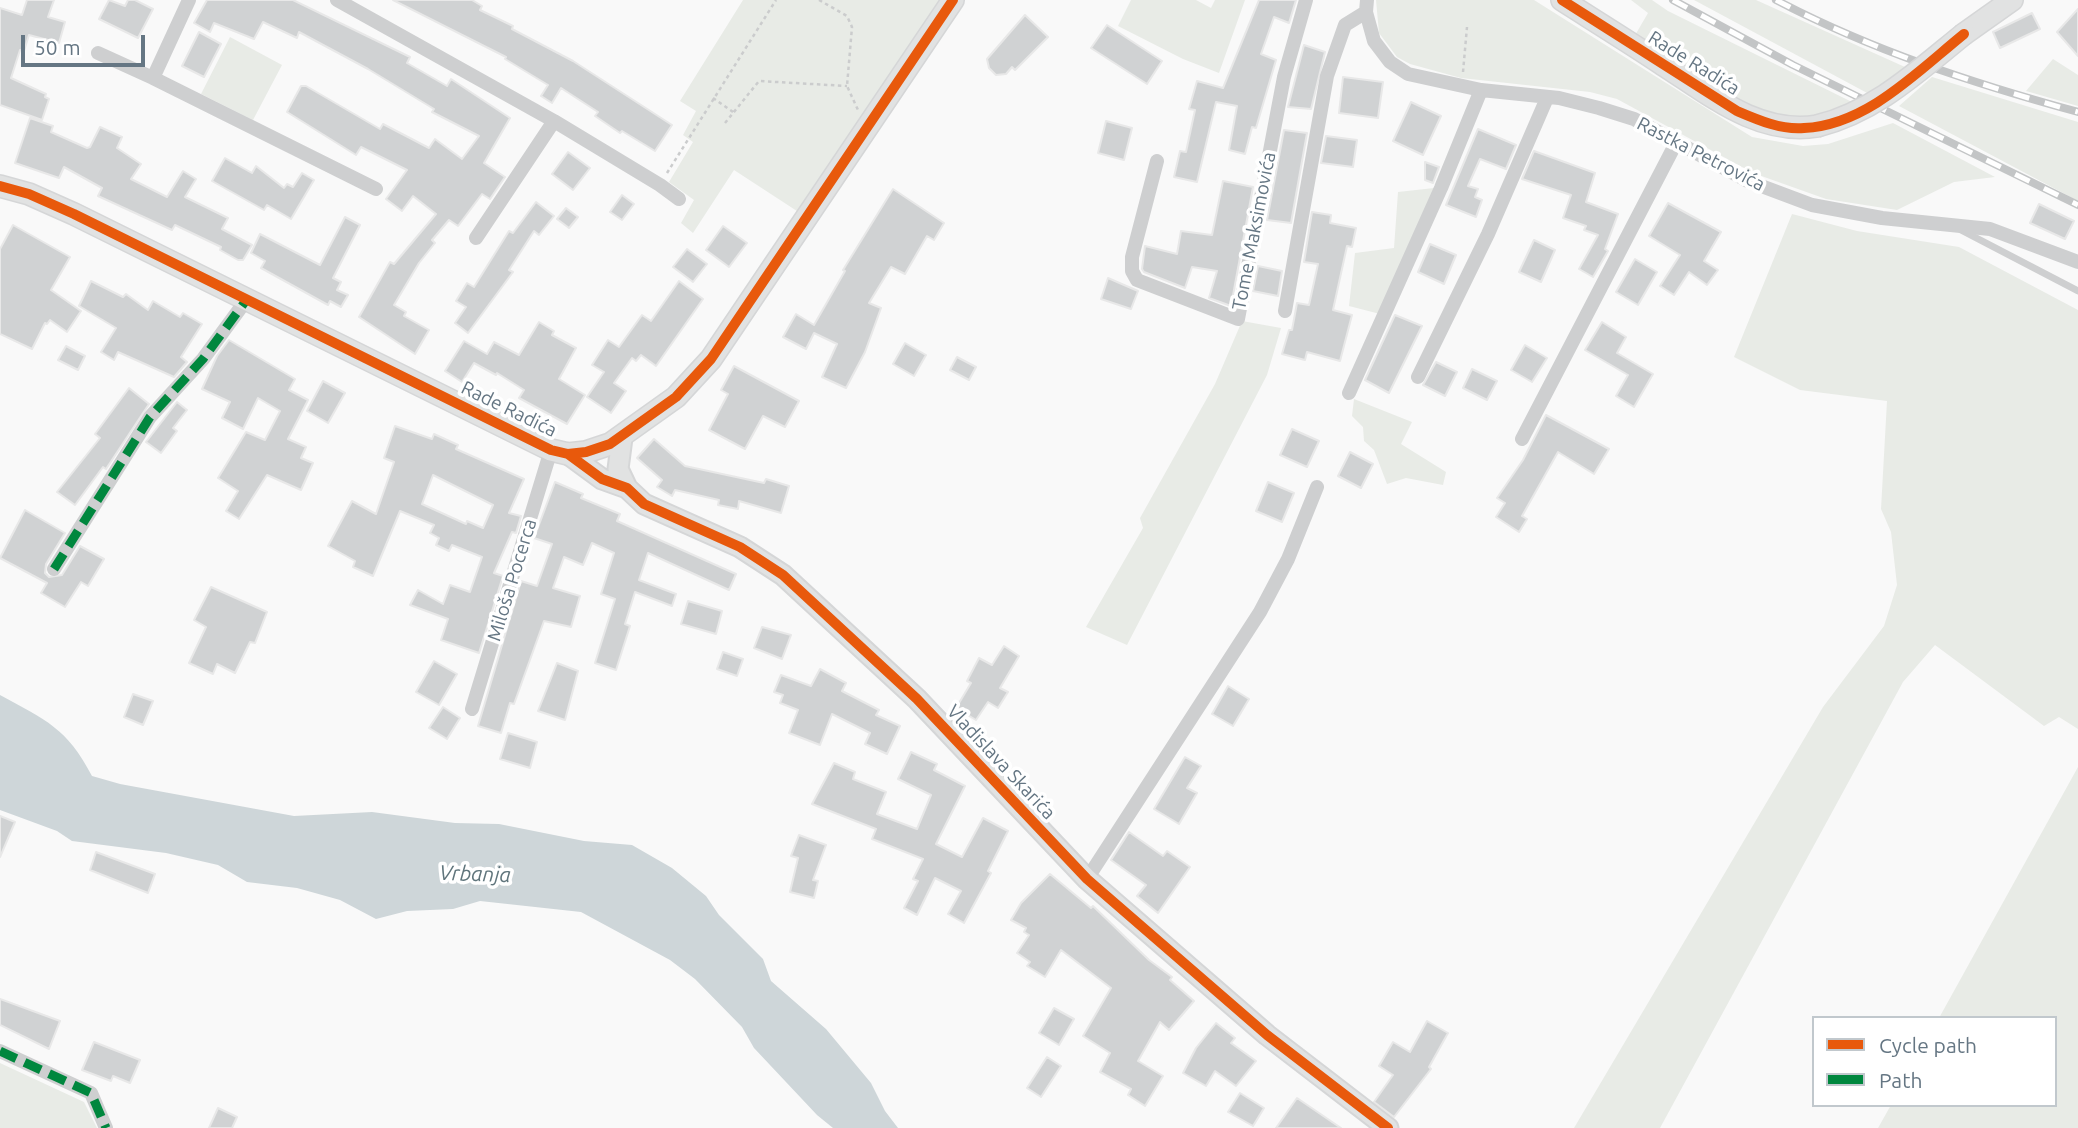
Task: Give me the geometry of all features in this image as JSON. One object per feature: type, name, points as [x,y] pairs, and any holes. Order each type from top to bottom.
[{"type":"main road","name":"Rade Radića","points":[[0,186],[51,204],[560,452],[597,450],[622,438],[676,397],[711,359],[953,0]]},
{"type":"main road","name":"Rade Radića","points":[[1563,0],[1737,111],[1777,125],[1803,128],[1855,114],[1875,103],[2011,0]]},
{"type":"street","points":[[153,78],[189,0]]},
{"type":"street","points":[[337,0],[554,121],[679,199]]},
{"type":"street","name":"Tome Maksimovića","points":[[1157,161],[1132,257],[1132,271],[1138,280],[1238,319],[1284,77],[1306,0]]},
{"type":"street","points":[[1285,311],[1327,76],[1345,25],[1366,6]]},
{"type":"street","name":"Rastka Petrovića","points":[[1366,6],[1374,41],[1400,70],[1481,90],[1559,98],[1634,119],[1748,181],[1812,205],[1882,218],[1948,222],[2001,232],[2078,261]]},
{"type":"street","points":[[98,53],[376,189]]},
{"type":"street","points":[[1349,393],[1441,188],[1481,90]]},
{"type":"street","points":[[1418,377],[1488,234],[1547,98]]},
{"type":"street","points":[[476,238],[554,121]]},
{"type":"street","points":[[1522,439],[1676,143]]},
{"type":"street","points":[[54,569],[150,417],[204,359],[247,299]]},
{"type":"street","points":[[622,438],[618,469],[626,488]]},
{"type":"street","name":"Vladislava Skarića","points":[[560,452],[602,479],[626,488],[644,504],[740,547],[783,575],[917,699],[1087,879],[1267,1035],[1388,1128]]},
{"type":"street","name":"Miloša Pocerca","points":[[472,709],[560,452]]},
{"type":"street","points":[[1087,879],[1260,612],[1288,558],[1317,487]]},
{"type":"street","points":[[0,1051],[90,1093],[106,1128]]},
{"type":"lane","points":[[1948,222],[1999,252],[2078,291]]},
{"type":"path","points":[[660,185],[776,0]]},
{"type":"path","points":[[819,0],[847,16],[852,27],[846,86],[856,108],[870,123]]},
{"type":"path","points":[[1462,86],[1467,26]]},
{"type":"path","points":[[725,123],[759,82],[846,86]]},
{"type":"path","points":[[713,98],[734,112]]},
{"type":"shaded area","points":[[743,0],[944,0],[800,213],[734,170],[693,233],[681,223],[694,200],[669,182],[693,142],[683,135],[696,111],[680,101]]},
{"type":"shaded area","points":[[1131,0],[1196,0],[1211,8],[1215,0],[1245,0],[1219,73],[1183,59],[1118,26]]},
{"type":"shaded area","points":[[1376,0],[1534,0],[1752,137],[1803,146],[1828,144],[1893,123],[1995,177],[1954,182],[1897,210],[1826,199],[1753,173],[1617,99],[1590,92],[1461,78],[1410,64],[1397,57],[1379,33]]},
{"type":"shaded area","points":[[1631,0],[1652,0],[1668,11],[1854,103],[1799,118],[1771,115],[1751,109],[1709,88],[1634,37],[1648,13]]},
{"type":"shaded area","points":[[1694,0],[1756,0],[1905,67],[1869,94]]},
{"type":"shaded area","points":[[230,37],[282,65],[253,120],[201,94]]},
{"type":"shaded area","points":[[2053,59],[2078,75],[2078,106],[2026,91]]},
{"type":"shaded area","points":[[1932,77],[2078,122],[2078,201],[1899,106]]},
{"type":"shaded area","points":[[1434,188],[1380,314],[1349,306],[1355,253],[1394,248],[1398,192]]},
{"type":"shaded area","points":[[1792,214],[1857,231],[1959,247],[2078,310],[2078,729],[2059,717],[2044,726],[1935,645],[1903,682],[1660,1128],[1574,1128],[1823,707],[1884,626],[1897,585],[1891,532],[1881,509],[1887,401],[1800,390],[1734,357]]},
{"type":"shaded area","points":[[1242,321],[1281,328],[1267,375],[1127,645],[1086,627],[1143,528],[1140,518],[1215,384]]},
{"type":"shaded area","points":[[1354,399],[1412,422],[1401,444],[1446,472],[1443,485],[1406,478],[1387,484],[1374,450],[1364,441],[1363,427],[1352,416]]},
{"type":"shaded area","points":[[2078,767],[2078,1128],[1878,1128],[1890,1107],[2057,1107],[2057,1016],[1940,1016]]},
{"type":"shaded area","points":[[0,1063],[84,1102],[97,1128],[0,1128]]},
{"type":"water","name":"Vrbanja","points":[[0,695],[54,727],[74,747],[92,776],[120,784],[294,816],[372,812],[455,823],[499,824],[584,841],[632,845],[672,868],[706,896],[719,915],[763,959],[771,981],[826,1029],[871,1083],[885,1111],[898,1128],[833,1128],[817,1115],[754,1048],[742,1027],[695,979],[670,960],[581,912],[480,901],[453,909],[407,911],[376,919],[340,900],[297,888],[247,882],[218,865],[166,853],[72,841],[57,831],[0,810]]},
{"type":"building","points":[[27,0],[54,0],[48,17],[65,22],[59,43],[29,35],[24,51],[20,50],[11,78],[46,94],[45,97],[49,99],[42,120],[0,105],[0,8],[22,15]]},
{"type":"building","points":[[109,0],[125,6],[128,0],[135,0],[153,9],[138,38],[99,19]]},
{"type":"building","points":[[207,0],[293,0],[410,57],[407,63],[447,86],[451,79],[510,118],[484,163],[505,177],[490,199],[482,194],[458,226],[449,220],[432,240],[435,243],[419,263],[394,305],[406,312],[404,316],[429,330],[415,354],[359,317],[390,262],[394,264],[436,214],[413,196],[402,211],[386,199],[407,170],[361,147],[356,155],[287,112],[301,86],[306,86],[380,129],[383,124],[429,148],[435,139],[462,159],[479,136],[432,112],[434,109],[368,69],[299,32],[297,38],[263,22],[254,39],[214,23],[210,32],[194,23]]},
{"type":"building","points":[[393,0],[472,0],[482,6],[480,10],[573,61],[672,125],[655,151],[622,131],[620,133],[595,116],[598,112],[561,88],[552,103],[541,96],[548,85],[505,59],[506,57]]},
{"type":"building","points":[[1259,0],[1296,0],[1289,23],[1274,17],[1261,54],[1276,60],[1256,128],[1252,127],[1245,154],[1229,150],[1237,106],[1216,102],[1197,182],[1174,177],[1180,151],[1186,152],[1195,110],[1189,109],[1197,81],[1223,88]]},
{"type":"building","points":[[2078,9],[2078,56],[2057,32]]},
{"type":"building","points":[[2032,13],[2040,29],[2000,48],[1993,32]]},
{"type":"building","points":[[1025,15],[1048,37],[1015,70],[1012,67],[1006,74],[996,75],[989,68],[987,59]]},
{"type":"building","points":[[1107,25],[1162,61],[1147,84],[1091,48]]},
{"type":"building","points":[[199,32],[221,44],[204,77],[182,66]]},
{"type":"building","points":[[1304,45],[1325,52],[1311,109],[1288,107]]},
{"type":"building","points":[[1343,77],[1383,82],[1378,118],[1339,113]]},
{"type":"building","points":[[1411,102],[1441,116],[1423,155],[1393,141]]},
{"type":"building","points":[[30,118],[53,126],[51,132],[87,148],[100,127],[122,137],[117,148],[141,164],[131,179],[167,197],[183,171],[196,179],[185,197],[228,218],[222,229],[252,245],[243,260],[238,260],[220,250],[221,247],[175,225],[172,230],[98,196],[102,188],[64,167],[59,178],[15,163]]},
{"type":"building","points":[[1106,121],[1132,128],[1124,160],[1098,153]]},
{"type":"building","points":[[1478,129],[1516,145],[1506,169],[1480,159],[1468,186],[1478,189],[1475,197],[1482,200],[1476,217],[1446,205]]},
{"type":"building","points":[[1284,130],[1307,133],[1291,223],[1267,220]]},
{"type":"building","points":[[1326,136],[1357,140],[1353,167],[1321,163]]},
{"type":"building","points":[[1534,151],[1595,173],[1586,202],[1618,214],[1605,249],[1608,251],[1593,277],[1579,269],[1598,235],[1584,230],[1586,226],[1563,218],[1571,195],[1522,179]]},
{"type":"building","points":[[568,152],[590,168],[573,190],[552,174]]},
{"type":"building","points":[[225,158],[252,173],[256,166],[284,188],[287,184],[293,187],[302,173],[314,180],[291,219],[267,205],[264,210],[212,181]]},
{"type":"building","points":[[1425,162],[1439,167],[1433,183],[1425,180]]},
{"type":"building","points":[[1223,181],[1253,187],[1231,306],[1209,298],[1217,271],[1192,267],[1185,288],[1142,269],[1145,246],[1177,254],[1181,231],[1212,235]]},
{"type":"building","points":[[893,189],[944,223],[934,240],[927,236],[905,274],[891,267],[869,303],[881,308],[865,352],[846,388],[822,377],[837,344],[814,333],[806,349],[783,337],[796,314],[814,325],[845,271],[843,270]]},
{"type":"building","points":[[622,195],[634,204],[622,220],[610,212]]},
{"type":"building","points":[[536,202],[554,216],[539,235],[534,231],[509,270],[513,272],[468,333],[455,323],[466,307],[456,301],[467,283],[474,287],[509,231],[513,233]]},
{"type":"building","points":[[1668,203],[1721,232],[1704,261],[1718,270],[1707,285],[1689,272],[1674,295],[1660,286],[1680,255],[1649,236]]},
{"type":"building","points":[[2039,204],[2074,221],[2065,239],[2030,223]]},
{"type":"building","points":[[566,208],[578,217],[569,228],[557,219]]},
{"type":"building","points":[[1312,212],[1331,215],[1330,223],[1356,228],[1352,247],[1347,246],[1333,310],[1352,315],[1340,361],[1307,352],[1305,360],[1282,354],[1289,330],[1292,330],[1297,303],[1309,305],[1318,264],[1304,262]]},
{"type":"building","points":[[345,217],[360,225],[333,278],[341,282],[337,290],[348,295],[341,307],[330,301],[328,305],[261,268],[265,261],[251,253],[260,234],[320,265]]},
{"type":"building","points":[[13,225],[70,257],[51,290],[81,311],[67,332],[50,320],[45,323],[32,349],[0,334],[0,249]]},
{"type":"building","points":[[723,226],[747,243],[729,267],[706,250]]},
{"type":"building","points":[[1534,240],[1555,250],[1541,282],[1519,272]]},
{"type":"building","points":[[1430,244],[1456,255],[1444,284],[1418,272]]},
{"type":"building","points":[[687,249],[707,264],[693,282],[673,267]]},
{"type":"building","points":[[1635,259],[1657,272],[1638,305],[1616,292]]},
{"type":"building","points":[[1258,266],[1282,271],[1278,296],[1253,291]]},
{"type":"building","points":[[1108,278],[1138,291],[1131,309],[1101,299]]},
{"type":"building","points":[[91,281],[123,297],[126,294],[148,310],[153,301],[180,317],[183,313],[202,324],[181,357],[187,362],[174,377],[118,352],[114,360],[101,352],[116,328],[79,306]]},
{"type":"building","points":[[679,281],[703,299],[656,366],[641,355],[636,361],[632,358],[614,383],[626,391],[611,413],[587,397],[604,372],[592,365],[608,340],[619,347],[642,315],[651,321]]},
{"type":"building","points":[[1395,315],[1422,326],[1389,393],[1365,380]]},
{"type":"building","points":[[539,322],[554,331],[552,335],[576,348],[559,379],[585,395],[567,424],[519,398],[524,390],[497,373],[496,375],[474,363],[462,382],[445,371],[464,341],[487,354],[494,342],[519,355]]},
{"type":"building","points":[[1602,322],[1626,337],[1617,353],[1653,374],[1634,407],[1616,396],[1628,375],[1585,350]]},
{"type":"building","points":[[229,340],[295,379],[289,390],[308,400],[288,439],[306,447],[301,458],[313,463],[301,490],[267,475],[239,519],[226,511],[238,491],[218,478],[246,432],[265,440],[280,411],[258,398],[243,429],[222,418],[230,402],[202,389],[217,356]]},
{"type":"building","points":[[905,343],[926,355],[914,376],[893,364]]},
{"type":"building","points":[[1525,345],[1547,358],[1532,382],[1511,370]]},
{"type":"building","points":[[66,346],[85,356],[78,370],[58,360]]},
{"type":"building","points":[[957,357],[976,367],[969,380],[950,370]]},
{"type":"building","points":[[1436,362],[1457,372],[1445,396],[1423,385]]},
{"type":"building","points":[[734,366],[799,401],[785,427],[763,416],[745,449],[709,430],[728,394],[721,390]]},
{"type":"building","points":[[1472,369],[1497,381],[1487,400],[1463,388]]},
{"type":"building","points":[[323,381],[345,393],[328,423],[307,411]]},
{"type":"building","points":[[129,388],[149,404],[106,469],[103,467],[75,505],[57,492],[100,438],[95,434]]},
{"type":"building","points":[[177,402],[187,410],[173,428],[177,431],[161,453],[146,442]]},
{"type":"building","points":[[1546,415],[1609,449],[1594,474],[1558,452],[1522,516],[1527,519],[1519,532],[1496,517],[1505,503],[1497,498],[1523,460]]},
{"type":"building","points":[[395,426],[432,439],[434,434],[458,445],[456,449],[524,479],[509,513],[521,516],[516,533],[512,532],[494,573],[503,576],[479,653],[441,640],[448,619],[410,605],[418,590],[443,604],[450,585],[470,592],[482,557],[452,545],[449,551],[436,545],[439,538],[430,533],[434,525],[400,511],[373,576],[353,567],[355,561],[328,546],[352,501],[376,514],[394,462],[384,458]],"holes":[[[433,475],[493,505],[483,528],[467,521],[466,524],[422,504]]]},
{"type":"building","points":[[1292,429],[1319,441],[1307,467],[1280,455]]},
{"type":"building","points":[[654,439],[685,466],[764,483],[766,479],[789,486],[781,513],[739,501],[738,509],[718,505],[719,500],[675,490],[672,496],[657,487],[662,480],[637,458]]},
{"type":"building","points":[[1350,452],[1373,464],[1361,488],[1338,476]]},
{"type":"building","points":[[555,482],[583,494],[581,498],[620,514],[617,521],[736,574],[729,590],[648,553],[639,580],[676,594],[672,606],[635,592],[625,624],[630,626],[616,670],[595,663],[615,599],[601,594],[614,553],[592,543],[583,565],[564,557],[553,588],[580,596],[571,627],[544,621],[514,704],[510,703],[501,733],[478,726],[521,581],[537,586],[552,544],[534,538]]},
{"type":"building","points":[[1268,482],[1294,493],[1282,522],[1256,511]]},
{"type":"building","points":[[25,510],[65,533],[46,564],[45,573],[49,577],[62,575],[80,546],[104,559],[88,586],[81,582],[65,607],[41,593],[47,583],[0,558]]},
{"type":"building","points":[[211,587],[267,612],[255,643],[250,642],[235,673],[217,664],[213,674],[189,663],[206,627],[194,620]]},
{"type":"building","points":[[688,601],[722,611],[716,634],[681,624]]},
{"type":"building","points":[[762,627],[791,635],[782,659],[754,648]]},
{"type":"building","points":[[1004,646],[1019,656],[1000,688],[1008,692],[998,708],[988,702],[976,720],[956,708],[971,683],[967,681],[979,658],[992,665]]},
{"type":"building","points":[[723,652],[743,659],[737,676],[717,669]]},
{"type":"building","points":[[434,661],[457,674],[439,705],[416,692]]},
{"type":"building","points":[[557,663],[578,671],[565,720],[538,711]]},
{"type":"building","points":[[820,669],[846,683],[842,691],[879,710],[876,715],[900,726],[887,754],[865,744],[870,733],[832,714],[820,745],[789,733],[798,710],[780,703],[783,695],[774,692],[781,675],[811,686]]},
{"type":"building","points":[[1228,686],[1249,699],[1233,726],[1212,714]]},
{"type":"building","points":[[133,694],[153,701],[143,725],[124,717]]},
{"type":"building","points":[[443,707],[460,718],[447,739],[429,728]]},
{"type":"building","points":[[508,733],[537,742],[530,768],[500,759]]},
{"type":"building","points":[[911,752],[937,764],[934,770],[965,786],[936,844],[962,857],[983,818],[1008,831],[988,871],[991,873],[964,923],[948,914],[961,891],[935,878],[917,915],[904,908],[918,881],[913,879],[923,859],[872,839],[876,829],[812,804],[834,763],[855,772],[853,779],[886,792],[877,814],[917,829],[931,795],[898,779]]},
{"type":"building","points":[[1185,757],[1201,766],[1187,788],[1197,793],[1179,824],[1154,809]]},
{"type":"building","points":[[0,816],[15,822],[0,857]]},
{"type":"building","points":[[1129,832],[1163,856],[1167,851],[1190,867],[1158,913],[1137,896],[1146,885],[1111,860]]},
{"type":"building","points":[[799,835],[826,845],[813,880],[818,881],[814,898],[790,892],[798,858],[791,856]]},
{"type":"building","points":[[96,852],[155,874],[148,893],[90,870]]},
{"type":"building","points":[[1050,874],[1091,908],[1093,906],[1149,960],[1172,977],[1170,980],[1194,1001],[1169,1030],[1160,1022],[1138,1061],[1163,1076],[1145,1106],[1128,1095],[1131,1089],[1100,1072],[1110,1053],[1083,1036],[1111,988],[1061,950],[1045,977],[1027,966],[1030,962],[1017,953],[1029,935],[1024,932],[1026,928],[1011,920],[1021,903]]},
{"type":"building","points":[[0,999],[60,1021],[49,1049],[0,1025]]},
{"type":"building","points":[[1054,1008],[1074,1019],[1059,1045],[1039,1033]]},
{"type":"building","points":[[1427,1021],[1448,1033],[1429,1067],[1431,1069],[1394,1117],[1374,1102],[1393,1075],[1379,1066],[1393,1042],[1410,1052]]},
{"type":"building","points":[[1216,1023],[1235,1038],[1231,1043],[1256,1061],[1236,1086],[1215,1071],[1206,1086],[1183,1073],[1196,1048]]},
{"type":"building","points":[[94,1042],[140,1060],[130,1083],[113,1076],[111,1081],[82,1070]]},
{"type":"building","points":[[1047,1057],[1061,1066],[1041,1097],[1027,1088]]},
{"type":"building","points":[[1240,1093],[1264,1108],[1253,1126],[1228,1112]]},
{"type":"building","points":[[1297,1098],[1341,1128],[1276,1128]]},
{"type":"building","points":[[218,1108],[237,1117],[232,1128],[209,1128]]},
{"type":"railway","points":[[1673,0],[1793,65],[2078,205]]},
{"type":"railway","points":[[1776,0],[1886,50],[2001,90],[2078,112]]},
{"type":"marked path","points":[[54,569],[150,417],[203,359],[247,299]]},
{"type":"marked path","points":[[0,1051],[91,1093],[106,1128]]},
{"type":"cycle path","points":[[0,186],[29,194],[74,214],[551,450],[568,454],[586,452],[610,444],[676,397],[711,359],[953,0]]},
{"type":"cycle path","points":[[1562,0],[1737,111],[1770,124],[1795,128],[1827,125],[1870,107],[1910,79],[1964,34]]},
{"type":"cycle path","points":[[568,454],[602,479],[627,488],[644,504],[740,547],[783,575],[917,699],[1087,879],[1267,1035],[1388,1128]]}]
